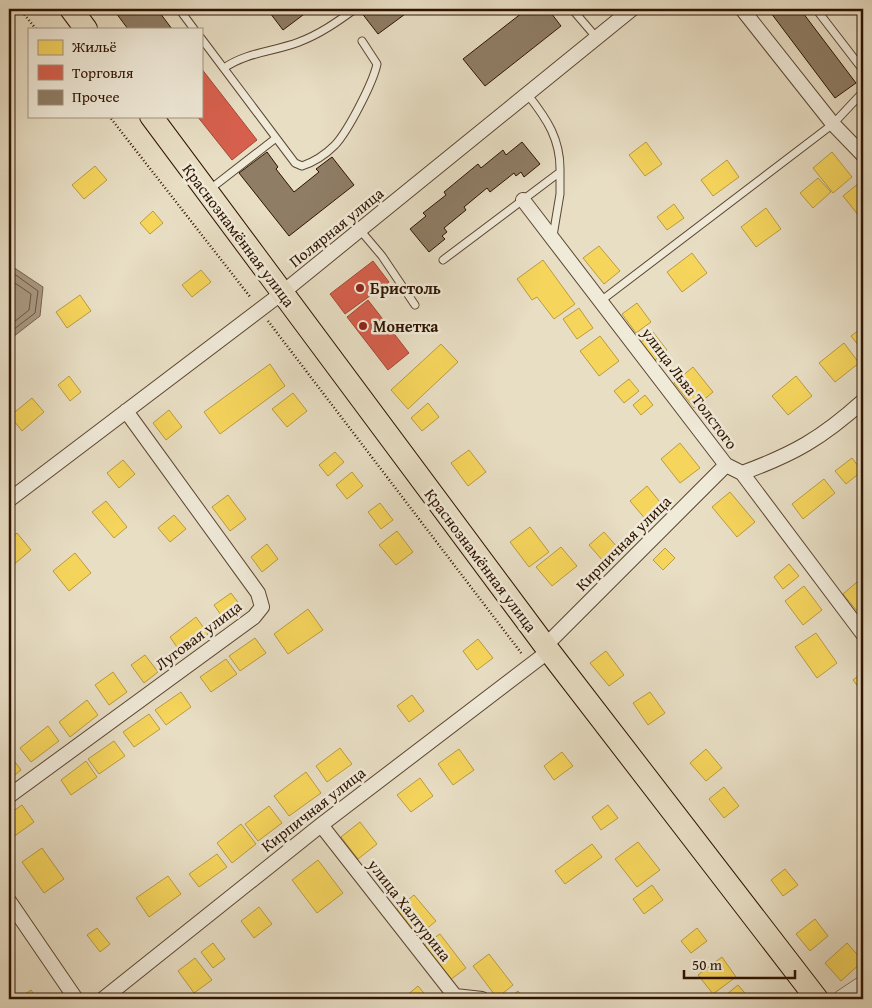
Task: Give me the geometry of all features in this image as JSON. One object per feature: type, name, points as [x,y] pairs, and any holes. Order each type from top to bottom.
[{"type":"main road","name":"Краснознамённая улица","points":[[152,118],[547,649],[818,999]]},
{"type":"street","name":"Полярная улица","points":[[9,500],[282,293],[632,9]]},
{"type":"street","points":[[742,9],[833,124],[863,156]]},
{"type":"street","name":"улица Льва Толстого","points":[[523,200],[602,300],[726,465],[742,473],[863,634]]},
{"type":"street","points":[[742,473],[802,448],[836,425],[863,402]]},
{"type":"street","name":"Луговая улица","points":[[9,796],[254,617],[262,607],[258,593],[126,411]]},
{"type":"street","name":"Кирпичная улица","points":[[103,999],[321,825],[531,665],[726,465]]},
{"type":"street","name":"улица Халтурина","points":[[321,825],[453,998],[482,999]]},
{"type":"street","points":[[9,902],[76,999]]},
{"type":"street","points":[[842,999],[863,985]]},
{"type":"lane","points":[[179,9],[193,28]]},
{"type":"lane","points":[[224,68],[247,55],[300,42],[330,27],[355,9]]},
{"type":"lane","points":[[572,9],[596,37]]},
{"type":"lane","points":[[816,9],[863,70]]},
{"type":"lane","points":[[202,39],[295,163],[302,166],[314,162],[336,144],[375,72],[376,64],[362,41]]},
{"type":"lane","points":[[602,300],[833,124],[863,92]]},
{"type":"lane","points":[[528,95],[554,132],[559,150],[560,194],[552,236]]},
{"type":"lane","points":[[207,191],[276,138]]},
{"type":"lane","points":[[443,260],[560,172]]},
{"type":"lane","points":[[360,230],[382,256],[415,305]]},
{"type":"path","points":[[20,9],[35,28]]},
{"type":"path","points":[[111,118],[531,665]]},
{"type":"water","points":[[13,267],[43,287],[40,316],[9,340],[9,268]]},
{"type":"building: Жильё","points":[[646,142],[662,164],[645,176],[629,155]]},
{"type":"building: Жильё","points":[[832,152],[852,177],[833,193],[813,168]]},
{"type":"building: Жильё","points":[[727,160],[739,177],[713,196],[701,180]]},
{"type":"building: Жильё","points":[[95,166],[107,180],[84,199],[72,185]]},
{"type":"building: Жильё","points":[[818,178],[831,192],[813,208],[800,193]]},
{"type":"building: Жильё","points":[[859,183],[863,189],[863,213],[859,216],[843,196]]},
{"type":"building: Жильё","points":[[674,204],[684,218],[667,230],[657,217]]},
{"type":"building: Жильё","points":[[766,208],[781,229],[756,247],[741,227]]},
{"type":"building: Жильё","points":[[153,211],[163,223],[150,234],[140,223]]},
{"type":"building: Жильё","points":[[599,246],[620,271],[604,284],[583,258]]},
{"type":"building: Жильё","points":[[692,253],[707,273],[682,292],[667,272]]},
{"type":"building: Жильё","points":[[543,260],[575,304],[554,319],[537,297],[532,300],[517,279]]},
{"type":"building: Жильё","points":[[201,270],[211,282],[192,297],[182,285]]},
{"type":"building: Жильё","points":[[80,295],[91,311],[67,328],[56,312]]},
{"type":"building: Жильё","points":[[637,303],[651,322],[636,333],[622,314]]},
{"type":"building: Жильё","points":[[579,308],[593,328],[577,339],[563,319]]},
{"type":"building: Жильё","points":[[863,327],[863,351],[851,336]]},
{"type":"building: Жильё","points":[[653,332],[667,350],[654,361],[639,344]]},
{"type":"building: Жильё","points":[[600,336],[619,361],[599,376],[580,351]]},
{"type":"building: Жильё","points":[[844,343],[859,363],[835,382],[819,363]]},
{"type":"building: Жильё","points":[[441,344],[458,362],[408,409],[391,390]]},
{"type":"building: Жильё","points":[[270,364],[285,386],[220,434],[204,412]]},
{"type":"building: Жильё","points":[[693,367],[713,392],[694,408],[674,383]]},
{"type":"building: Жильё","points":[[69,376],[81,392],[70,401],[58,385]]},
{"type":"building: Жильё","points":[[796,376],[812,396],[788,415],[772,396]]},
{"type":"building: Жильё","points":[[629,379],[639,391],[624,403],[614,391]]},
{"type":"building: Жильё","points":[[293,393],[307,411],[287,427],[272,409]]},
{"type":"building: Жильё","points":[[645,395],[653,405],[641,415],[633,405]]},
{"type":"building: Жильё","points":[[32,398],[44,412],[22,431],[10,416]]},
{"type":"building: Жильё","points":[[428,403],[439,417],[422,431],[411,418]]},
{"type":"building: Жильё","points":[[169,410],[182,427],[166,440],[153,423]]},
{"type":"building: Жильё","points":[[680,443],[700,468],[680,483],[661,459]]},
{"type":"building: Жильё","points":[[469,450],[486,472],[468,486],[451,463]]},
{"type":"building: Жильё","points":[[335,452],[344,462],[328,476],[319,465]]},
{"type":"building: Жильё","points":[[852,458],[862,471],[846,484],[835,471]]},
{"type":"building: Жильё","points":[[123,460],[135,474],[119,488],[107,473]]},
{"type":"building: Жильё","points":[[352,472],[363,486],[347,499],[336,485]]},
{"type":"building: Жильё","points":[[824,479],[835,493],[803,519],[792,504]]},
{"type":"building: Жильё","points":[[647,486],[664,507],[647,521],[630,501]]},
{"type":"building: Жильё","points":[[730,492],[755,522],[737,537],[712,507]]},
{"type":"building: Жильё","points":[[228,495],[246,519],[230,531],[212,507]]},
{"type":"building: Жильё","points":[[106,501],[127,527],[114,538],[92,512]]},
{"type":"building: Жильё","points":[[380,503],[393,520],[381,529],[368,512]]},
{"type":"building: Жильё","points":[[174,515],[186,529],[170,542],[158,528]]},
{"type":"building: Жильё","points":[[530,527],[549,552],[529,567],[510,542]]},
{"type":"building: Жильё","points":[[397,531],[413,552],[396,565],[379,545]]},
{"type":"building: Жильё","points":[[604,532],[618,548],[603,561],[589,545]]},
{"type":"building: Жильё","points":[[17,533],[31,550],[12,566],[9,563],[9,540]]},
{"type":"building: Жильё","points":[[267,544],[278,559],[262,572],[251,557]]},
{"type":"building: Жильё","points":[[561,547],[577,566],[552,586],[536,567]]},
{"type":"building: Жильё","points":[[665,548],[675,558],[663,570],[653,560]]},
{"type":"building: Жильё","points":[[75,553],[91,573],[69,591],[53,571]]},
{"type":"building: Жильё","points":[[789,564],[799,576],[783,589],[774,577]]},
{"type":"building: Жильё","points":[[857,582],[863,590],[863,606],[857,611],[843,594]]},
{"type":"building: Жильё","points":[[804,586],[822,610],[803,625],[785,601]]},
{"type":"building: Жильё","points":[[231,593],[240,605],[223,618],[214,605]]},
{"type":"building: Жильё","points":[[308,609],[323,630],[288,654],[274,634]]},
{"type":"building: Жильё","points":[[196,617],[208,634],[181,653],[170,637]]},
{"type":"building: Жильё","points":[[816,633],[837,663],[817,678],[795,647]]},
{"type":"building: Жильё","points":[[255,638],[266,653],[240,671],[229,656]]},
{"type":"building: Жильё","points":[[478,639],[493,658],[477,670],[463,651]]},
{"type":"building: Жильё","points":[[606,651],[624,675],[609,686],[590,663]]},
{"type":"building: Жильё","points":[[145,655],[158,672],[144,683],[131,665]]},
{"type":"building: Жильё","points":[[226,659],[237,674],[211,692],[200,677]]},
{"type":"building: Жильё","points":[[113,672],[127,692],[109,705],[95,685]]},
{"type":"building: Жильё","points":[[863,672],[863,693],[853,680]]},
{"type":"building: Жильё","points":[[181,692],[191,707],[166,725],[155,710]]},
{"type":"building: Жильё","points":[[650,692],[665,713],[648,725],[633,703]]},
{"type":"building: Жильё","points":[[412,695],[424,711],[409,722],[397,706]]},
{"type":"building: Жильё","points":[[87,700],[98,715],[70,737],[59,722]]},
{"type":"building: Жильё","points":[[149,714],[160,729],[134,747],[123,732]]},
{"type":"building: Жильё","points":[[48,726],[59,741],[31,762],[20,748]]},
{"type":"building: Жильё","points":[[114,741],[125,756],[99,774],[88,759]]},
{"type":"building: Жильё","points":[[340,748],[352,764],[327,782],[316,766]]},
{"type":"building: Жильё","points":[[459,749],[474,770],[453,785],[438,764]]},
{"type":"building: Жильё","points":[[706,749],[722,768],[706,781],[690,763]]},
{"type":"building: Жильё","points":[[562,752],[573,766],[554,780],[544,766]]},
{"type":"building: Жильё","points":[[9,754],[21,770],[9,780]]},
{"type":"building: Жильё","points":[[86,761],[97,777],[71,795],[61,780]]},
{"type":"building: Жильё","points":[[306,772],[321,793],[289,816],[274,796]]},
{"type":"building: Жильё","points":[[420,778],[433,796],[411,812],[397,795]]},
{"type":"building: Жильё","points":[[724,787],[739,806],[724,818],[709,799]]},
{"type":"building: Жильё","points":[[22,805],[34,822],[9,840],[9,814]]},
{"type":"building: Жильё","points":[[608,805],[618,818],[601,830],[592,817]]},
{"type":"building: Жильё","points":[[269,806],[282,823],[258,841],[245,824]]},
{"type":"building: Жильё","points":[[360,822],[377,844],[358,859],[341,837]]},
{"type":"building: Жильё","points":[[241,824],[256,844],[232,863],[217,843]]},
{"type":"building: Жильё","points":[[638,842],[660,870],[637,887],[615,859]]},
{"type":"building: Жильё","points":[[592,844],[602,857],[565,884],[555,871]]},
{"type":"building: Жильё","points":[[42,848],[64,879],[44,893],[22,862]]},
{"type":"building: Жильё","points":[[217,854],[227,867],[199,887],[189,874]]},
{"type":"building: Жильё","points":[[318,860],[343,893],[317,913],[292,880]]},
{"type":"building: Жильё","points":[[785,869],[798,885],[783,896],[771,880]]},
{"type":"building: Жильё","points":[[168,876],[181,894],[149,917],[136,898]]},
{"type":"building: Жильё","points":[[652,885],[663,900],[644,914],[633,899]]},
{"type":"building: Жильё","points":[[414,895],[436,921],[418,936],[397,909]]},
{"type":"building: Жильё","points":[[259,907],[272,924],[254,938],[241,921]]},
{"type":"building: Жильё","points":[[815,919],[828,936],[810,951],[796,934]]},
{"type":"building: Жильё","points":[[97,928],[110,944],[100,952],[87,935]]},
{"type":"building: Жильё","points":[[697,928],[707,941],[691,953],[681,941]]},
{"type":"building: Жильё","points":[[440,934],[466,968],[450,980],[424,945]]},
{"type":"building: Жильё","points":[[213,943],[225,959],[213,968],[201,952]]},
{"type":"building: Жильё","points":[[847,943],[863,961],[841,981],[825,963]]},
{"type":"building: Жильё","points":[[489,954],[513,985],[497,998],[473,966]]},
{"type":"building: Жильё","points":[[722,957],[736,977],[713,994],[698,975]]},
{"type":"building: Жильё","points":[[195,958],[212,980],[194,993],[178,971]]},
{"type":"building: Жильё","points":[[738,985],[750,999],[721,999]]},
{"type":"building: Жильё","points":[[418,986],[429,999],[408,999],[406,996]]},
{"type":"building: Жильё","points":[[31,990],[37,999],[18,999]]},
{"type":"building: Жильё","points":[[518,991],[524,999],[507,999]]},
{"type":"building: Торговля","points":[[202,69],[257,140],[232,160],[199,118],[202,118]]},
{"type":"building: Торговля","name":"Бристоль","points":[[373,261],[389,282],[345,314],[330,294]]},
{"type":"building: Торговля","points":[[368,300],[409,353],[388,370],[347,317]]},
{"type":"building: Прочее","points":[[113,9],[157,9],[171,28],[127,28]]},
{"type":"building: Прочее","points":[[267,9],[304,9],[307,12],[283,30]]},
{"type":"building: Прочее","points":[[366,9],[412,9],[378,34],[361,12]]},
{"type":"building: Прочее","points":[[527,9],[548,9],[561,26],[485,86],[463,59]]},
{"type":"building: Прочее","points":[[768,9],[800,9],[856,83],[835,98]]},
{"type":"building: Прочее","points":[[522,142],[540,164],[524,177],[521,172],[516,176],[514,173],[490,192],[487,188],[464,207],[466,210],[444,228],[447,232],[442,236],[445,239],[429,252],[410,229],[426,216],[423,213],[446,195],[444,192],[478,164],[481,168],[503,150],[506,155]]},
{"type":"building: Прочее","points":[[267,152],[278,167],[276,169],[294,192],[319,172],[316,169],[332,157],[354,185],[289,236],[239,173]]},
{"type":"place","name":"Бристоль","points":[[360,288]]},
{"type":"place","name":"Монетка","points":[[363,326]]}]
